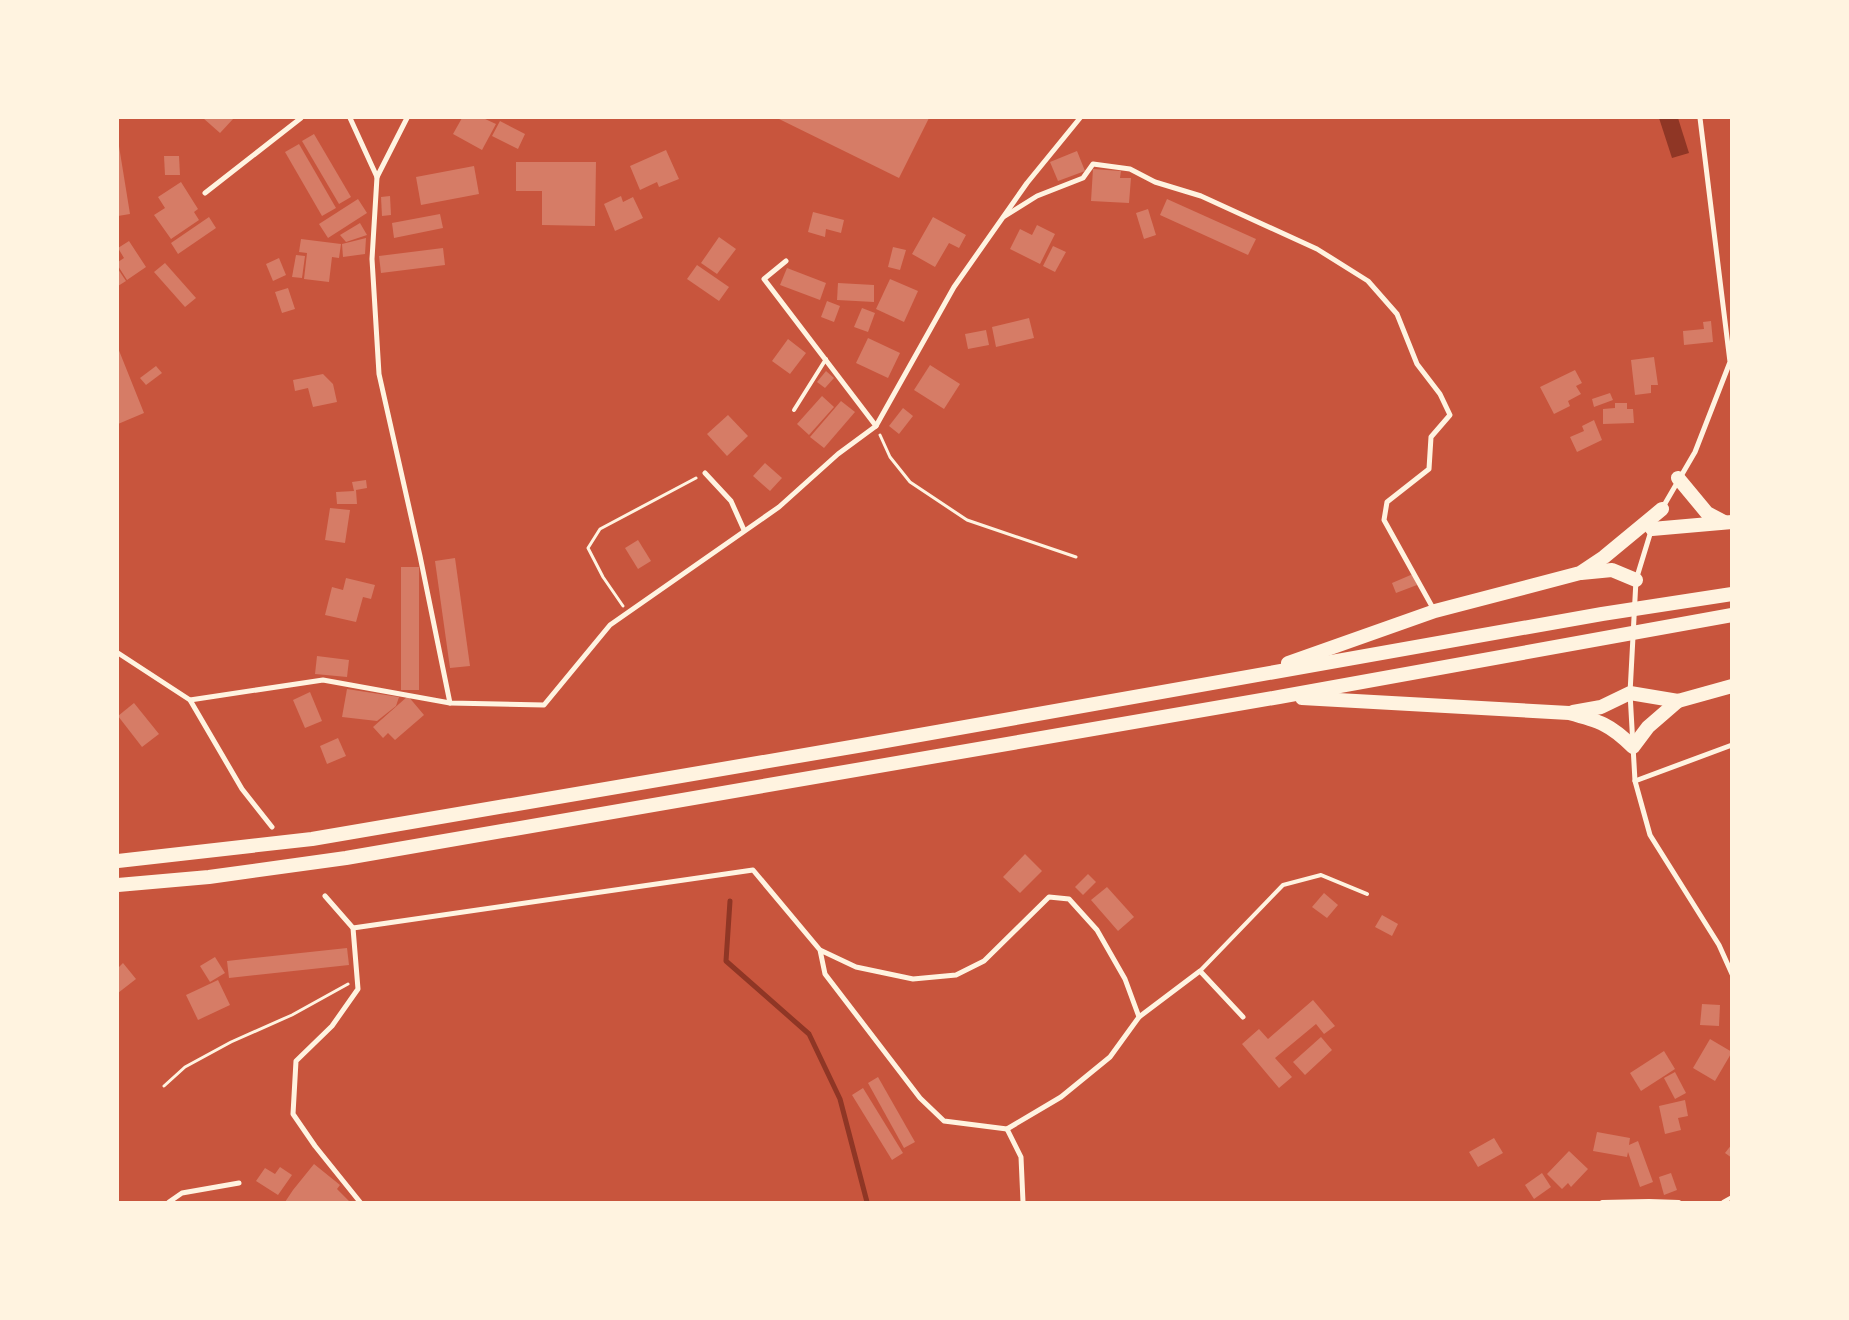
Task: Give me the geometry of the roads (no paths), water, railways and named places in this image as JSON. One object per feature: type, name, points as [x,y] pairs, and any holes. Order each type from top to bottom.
[{"type":"highway","points":[[1678,478],[1707,513],[1728,522]]},
{"type":"highway","points":[[1580,573],[1604,557],[1662,509]]},
{"type":"highway","points":[[1652,529],[1728,522]]},
{"type":"highway","points":[[1251,676],[1435,611],[1580,573],[1612,570],[1636,580]]},
{"type":"highway","points":[[118,861],[312,840],[1602,614],[1732,594]]},
{"type":"highway","points":[[118,885],[209,877],[346,858],[1279,697],[1732,615]]},
{"type":"highway","points":[[1569,713],[1601,707],[1630,693],[1678,701],[1732,686]]},
{"type":"highway","points":[[1279,697],[1569,713],[1600,721],[1620,733],[1633,747],[1648,727],[1678,701]]},
{"type":"street","points":[[205,192],[301,118]]},
{"type":"street","points":[[350,118],[377,177]]},
{"type":"street","points":[[408,118],[377,177],[372,259],[379,374],[420,556],[450,703]]},
{"type":"street","points":[[190,700],[323,680],[450,703],[544,705],[610,624],[779,507],[838,454],[876,426],[954,287],[1027,183],[1080,118]]},
{"type":"street","points":[[1700,118],[1730,362],[1695,452],[1678,478],[1652,529],[1636,580],[1630,693],[1635,781],[1650,835],[1719,945],[1732,974]]},
{"type":"street","points":[[1003,217],[1037,196],[1083,178],[1093,164],[1130,169],[1155,182],[1201,196],[1317,248],[1368,281],[1397,314],[1417,364],[1440,394],[1450,415],[1431,437],[1429,469],[1387,502],[1384,520],[1435,611]]},
{"type":"street","points":[[786,261],[764,279],[876,426]]},
{"type":"street","points":[[705,473],[731,500],[744,530]]},
{"type":"street","points":[[118,652],[190,700],[242,789],[272,827]]},
{"type":"street","points":[[1635,781],[1732,745]]},
{"type":"street","points":[[353,928],[753,870],[820,950],[856,967],[913,979],[956,976],[984,961],[1049,897],[1069,899],[1097,930],[1125,979],[1139,1017]]},
{"type":"street","points":[[325,896],[353,928],[358,989],[332,1026],[296,1062],[293,1114],[314,1146],[360,1202]]},
{"type":"street","points":[[820,950],[825,974],[920,1098],[944,1121],[1007,1129],[1061,1097],[1110,1057],[1139,1017],[1200,971],[1244,1017]]},
{"type":"street","points":[[1007,1129],[1021,1157],[1023,1202]]},
{"type":"street","points":[[169,1202],[182,1193],[239,1183]]},
{"type":"lane","points":[[794,410],[826,359]]},
{"type":"lane","points":[[1200,971],[1283,885],[1321,875],[1367,894]]},
{"type":"lane","points":[[1723,1202],[1732,1197]]},
{"type":"lane","points":[[1602,1202],[1649,1200],[1679,1202]]},
{"type":"waterway","points":[[730,901],[726,961],[809,1034],[840,1099],[867,1202]]}]
